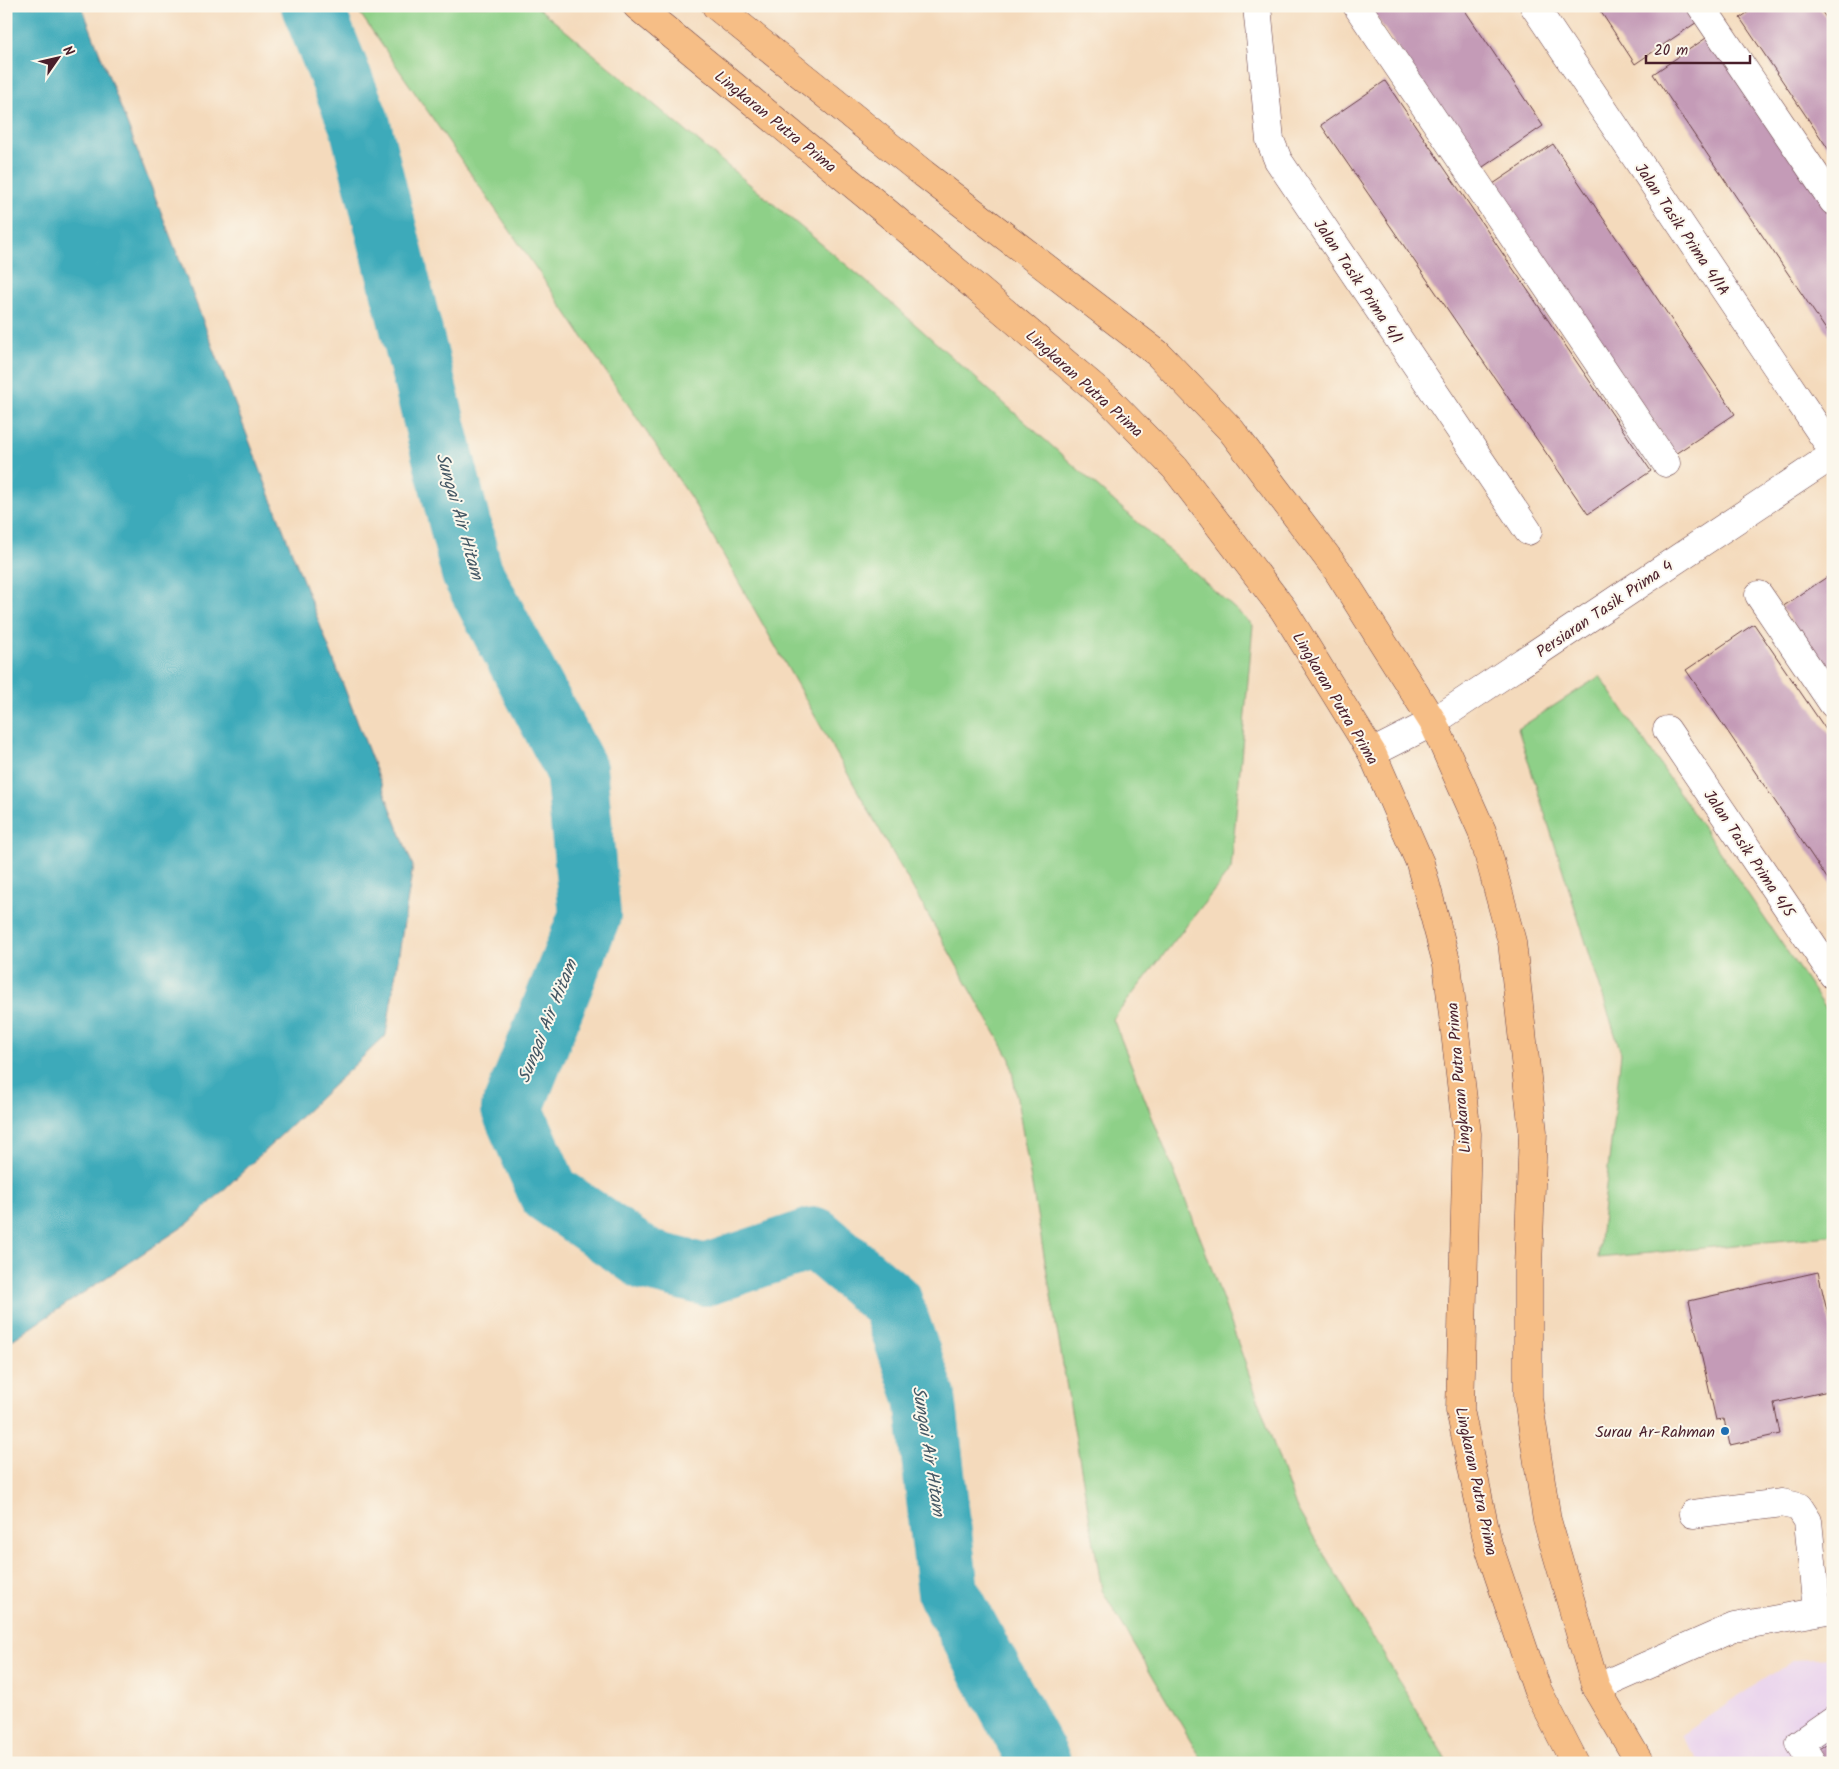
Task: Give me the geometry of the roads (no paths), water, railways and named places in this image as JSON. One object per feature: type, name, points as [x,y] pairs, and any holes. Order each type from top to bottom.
[{"type":"main road","name":"Lingkaran Putra Prima","points":[[637,6],[884,210],[1100,393],[1162,454],[1175,468],[1283,609],[1372,753],[1420,863],[1447,964],[1466,1134],[1460,1410],[1488,1544],[1537,1689],[1575,1763]]},
{"type":"main road","points":[[716,6],[924,174],[1157,353],[1231,430],[1337,570],[1433,722],[1482,831],[1512,942],[1533,1132],[1528,1267],[1528,1398],[1548,1520],[1596,1688],[1640,1763]]},
{"type":"street","name":"Jalan Tasik Prima 4/1","points":[[1258,6],[1270,140],[1278,160],[1528,531]]},
{"type":"street","points":[[1357,6],[1666,463]]},
{"type":"street","name":"Jalan Tasik Prima 4/1A","points":[[1534,6],[1833,451]]},
{"type":"street","points":[[1700,6],[1833,201]]},
{"type":"street","name":"Persiaran Tasik Prima 4","points":[[1372,753],[1433,722],[1833,455]]},
{"type":"street","points":[[1759,595],[1833,704]]},
{"type":"street","name":"Jalan Tasik Prima 4/5","points":[[1667,730],[1833,975]]},
{"type":"street","points":[[1596,1688],[1734,1627],[1825,1610],[1808,1521],[1798,1507],[1782,1503],[1693,1514]]},
{"type":"street","points":[[1813,1763],[1800,1743],[1833,1720]]},
{"type":"water","points":[[6,6],[80,6],[84,12],[413,866],[386,1035],[190,1222],[6,1344]]},
{"type":"waterway","name":"Sungai Air Hitam","points":[[312,6],[360,125],[472,573],[576,769],[590,915],[512,1109],[549,1193],[646,1260],[705,1275],[815,1238],[892,1303],[925,1397],[948,1592],[1040,1763]]},
{"type":"place","name":"Surau Ar-Rahman","points":[[1725,1431]]}]
